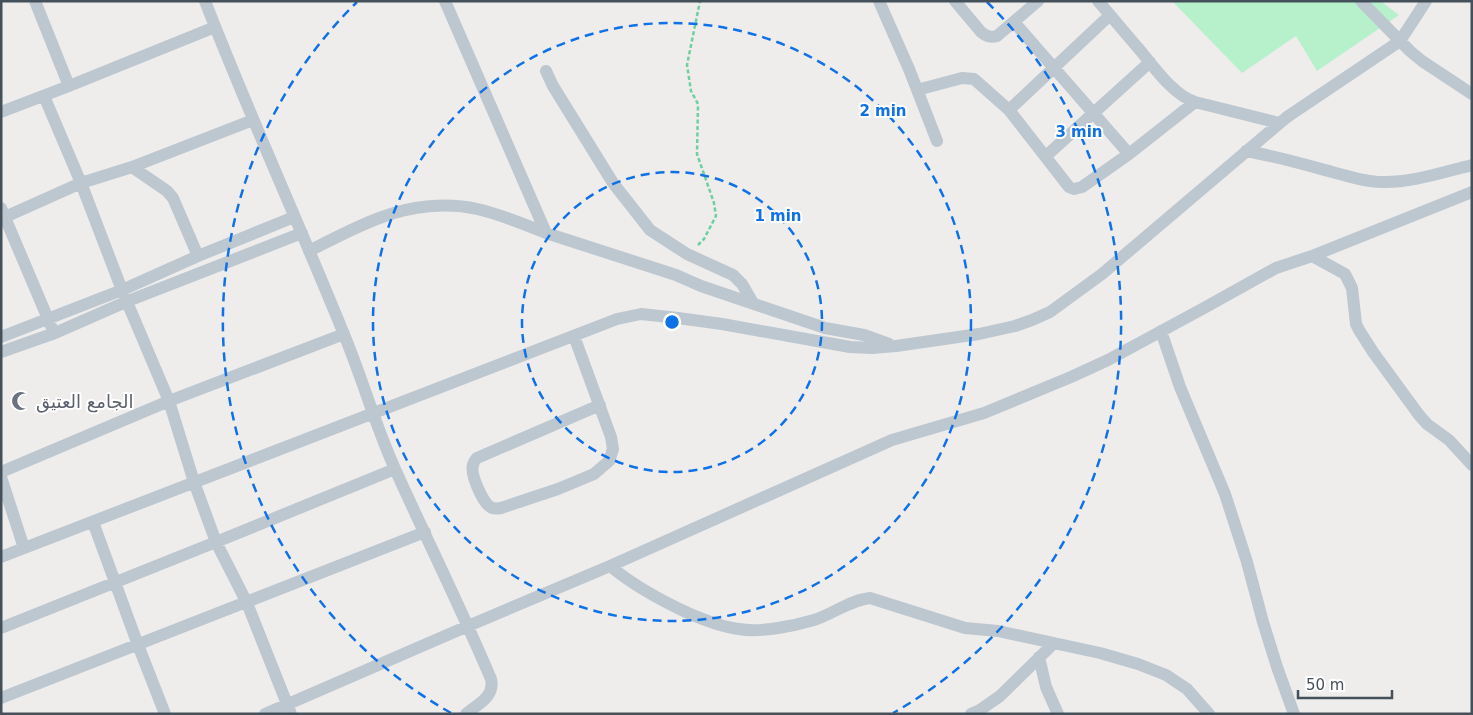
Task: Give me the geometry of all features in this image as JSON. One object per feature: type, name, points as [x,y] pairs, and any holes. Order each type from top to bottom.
[{"type":"street","points":[[34,1],[69,86]]},
{"type":"street","points":[[204,1],[344,334],[372,413],[395,469],[468,626],[492,684],[486,699],[466,714]]},
{"type":"street","points":[[445,1],[546,233]]},
{"type":"street","points":[[879,1],[937,142]]},
{"type":"street","points":[[955,1],[985,36],[993,37],[997,36],[1038,1]]},
{"type":"street","points":[[1098,1],[1180,94],[1195,102],[1279,123]]},
{"type":"street","points":[[1362,1],[1422,61],[1472,94]]},
{"type":"street","points":[[1,557],[617,319],[641,314],[722,324],[850,347],[872,348],[979,334],[1032,320],[1050,312],[1102,274],[1287,116],[1400,41],[1426,1]]},
{"type":"street","points":[[1009,110],[1110,15]]},
{"type":"street","points":[[1014,22],[1129,154]]},
{"type":"street","points":[[1,112],[215,27]]},
{"type":"street","points":[[1046,156],[1150,62]]},
{"type":"street","points":[[546,71],[553,86],[613,183],[650,230],[687,254],[733,275],[742,284],[752,303]]},
{"type":"street","points":[[917,90],[962,78],[971,78],[982,84],[1009,110],[1069,187],[1078,189],[1129,154],[1195,102]]},
{"type":"street","points":[[44,96],[169,402],[194,482],[216,542],[247,603],[290,709]]},
{"type":"street","points":[[55,332],[47,319],[3,212],[81,183],[132,167],[253,120]]},
{"type":"street","points":[[1246,151],[1344,175],[1382,182],[1414,179],[1472,165]]},
{"type":"street","points":[[132,167],[167,191],[173,198],[198,256]]},
{"type":"street","points":[[265,714],[290,709],[468,626],[610,566],[892,440],[984,414],[1071,377],[1108,360],[1276,268],[1312,256],[1472,192]]},
{"type":"street","points":[[309,251],[383,216],[409,210],[448,206],[476,209],[676,275],[701,286],[826,328],[864,335],[896,346]]},
{"type":"street","points":[[1,352],[55,332],[198,256],[294,217]]},
{"type":"street","points":[[1,337],[47,319],[125,296],[302,233]]},
{"type":"street","points":[[1312,256],[1345,274],[1352,288],[1356,324],[1373,352],[1419,415],[1427,424],[1449,440],[1472,465]]},
{"type":"street","points":[[1161,331],[1180,387],[1225,494],[1247,562],[1262,622],[1294,714]]},
{"type":"street","points":[[1,472],[169,402],[344,334]]},
{"type":"street","points":[[574,336],[600,405],[610,437],[613,449],[609,461],[594,474],[558,489],[500,508],[494,509],[488,506],[473,474],[473,464],[477,458],[600,405]]},
{"type":"street","points":[[1,628],[395,469]]},
{"type":"street","points":[[1,477],[24,548]]},
{"type":"street","points":[[94,522],[165,714]]},
{"type":"street","points":[[1,698],[425,532]]},
{"type":"street","points":[[610,566],[626,580],[657,599],[711,623],[740,630],[777,629],[815,620],[857,600],[870,598],[965,628],[998,631],[1054,643],[1129,662],[1166,675],[1187,689],[1209,714]]},
{"type":"street","points":[[971,714],[1000,696],[1054,643]]},
{"type":"street","points":[[1039,657],[1046,687],[1058,714]]},
{"type":"path","points":[[687,254],[704,239],[716,216],[714,203],[697,154],[698,104],[691,91],[687,65],[700,1]]},
{"type":"green space","points":[[1172,1],[1383,1],[1383,3],[1399,15],[1317,71],[1296,36],[1242,73]]},
{"type":"place","name":"الجامع العتيق","points":[[21,401]]}]
